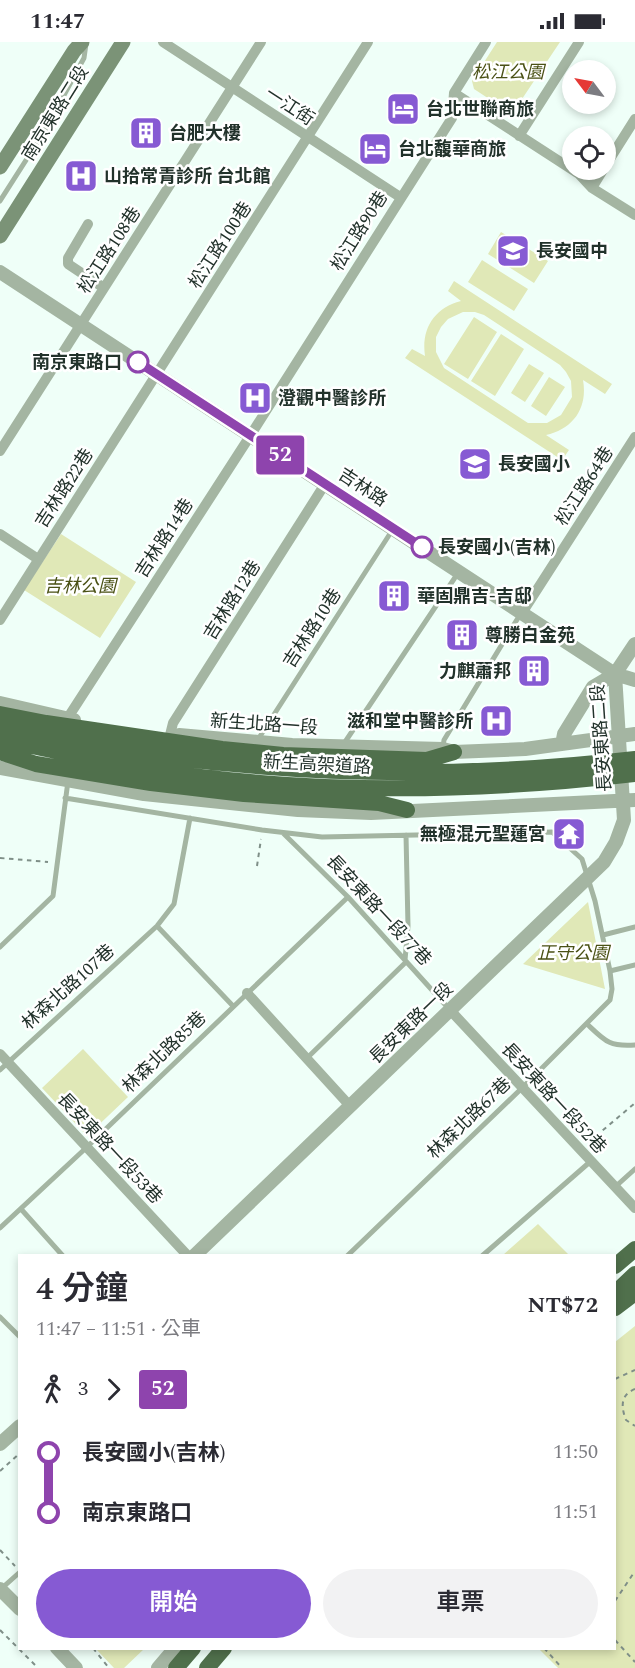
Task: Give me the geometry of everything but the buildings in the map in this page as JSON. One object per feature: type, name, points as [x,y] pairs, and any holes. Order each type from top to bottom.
[{"type":"highway","points":[[0,713],[46,723],[294,756],[427,760],[449,751]]},
{"type":"highway","name":"新生高架道路","points":[[0,727],[161,756],[273,767],[363,772],[482,772],[558,768],[635,759]]},
{"type":"highway","name":"新生高架道路","points":[[0,739],[138,768],[244,780],[337,786],[457,788],[524,785],[635,774]]},
{"type":"highway","points":[[0,752],[36,764],[151,783],[244,794],[378,802],[407,810]]},
{"type":"highway","points":[[616,1265],[635,1249]]},
{"type":"highway","points":[[616,1280],[635,1267]]},
{"type":"highway","points":[[616,1292],[635,1274]]},
{"type":"highway","points":[[616,1309],[635,1295]]},
{"type":"highway","points":[[176,1668],[192,1650]]},
{"type":"highway","points":[[207,1668],[222,1650]]},
{"type":"main road","name":"南京東路二段","points":[[0,167],[74,51],[84,42]]},
{"type":"main road","name":"南京東路二段","points":[[0,236],[123,42]]},
{"type":"street","name":"一江街","points":[[163,42],[400,197]]},
{"type":"street","name":"松江路108巷","points":[[0,451],[261,42]]},
{"type":"street","name":"松江路100巷","points":[[157,374],[368,42]]},
{"type":"street","name":"松江路90巷","points":[[250,436],[452,118],[454,93],[486,42]]},
{"type":"street","points":[[519,136],[579,42]]},
{"type":"street","points":[[454,93],[579,174],[592,188],[635,215]]},
{"type":"street","points":[[616,149],[635,119]]},
{"type":"street","points":[[592,188],[597,180]]},
{"type":"street","points":[[88,224],[68,258],[68,264],[104,288]]},
{"type":"street","name":"吉林路","points":[[0,272],[615,674],[635,681]]},
{"type":"street","name":"吉林路22巷","points":[[0,620],[157,374]]},
{"type":"street","name":"吉林路14巷","points":[[67,719],[250,436]]},
{"type":"street","name":"松江路64巷","points":[[522,613],[635,437]]},
{"type":"street","name":"吉林路12巷","points":[[170,735],[173,723],[325,484]]},
{"type":"street","points":[[0,534],[38,559]]},
{"type":"street","name":"長安東路二段","points":[[629,800],[619,736],[615,674],[635,644]]},
{"type":"street","points":[[562,744],[564,734],[593,687],[615,674]]},
{"type":"street","name":"新生北路一段","points":[[0,703],[67,719],[170,735],[341,748],[449,751],[525,749],[635,734]]},
{"type":"street","points":[[0,713],[66,729],[74,743]]},
{"type":"street","points":[[68,781],[74,743],[84,733],[156,745],[170,735]]},
{"type":"street","points":[[0,768],[144,794],[252,807],[371,813],[629,800]]},
{"type":"street","name":"長安東路一段","points":[[196,1254],[589,878],[604,862],[616,842],[629,800]]},
{"type":"street","points":[[247,993],[350,1106]]},
{"type":"street","name":"長安東路一段52巷","points":[[450,1010],[635,1208]]},
{"type":"street","name":"長安東路一段53巷","points":[[0,1054],[4,1066],[87,1148],[186,1254]]},
{"type":"street","points":[[616,1255],[635,1239]]},
{"type":"street","points":[[0,1444],[18,1428]]},
{"type":"street","points":[[0,1589],[18,1607]]},
{"type":"street","points":[[61,1650],[76,1668]]},
{"type":"street","points":[[158,1668],[174,1650]]},
{"type":"street","points":[[215,1668],[231,1650]]},
{"type":"lane","points":[[0,201],[44,132],[73,79],[84,58],[84,42]]},
{"type":"lane","name":"吉林路10巷","points":[[256,743],[393,529]]},
{"type":"lane","points":[[341,748],[459,572]]},
{"type":"lane","points":[[449,751],[444,740],[522,613]]},
{"type":"lane","points":[[0,947],[53,896],[68,781]]},
{"type":"lane","points":[[65,798],[262,830],[322,837],[552,832],[582,859],[589,878],[610,971],[635,965]]},
{"type":"lane","name":"林森北路107巷","points":[[4,1066],[157,926],[174,904],[190,818]]},
{"type":"lane","name":"長安東路一段77巷","points":[[283,832],[348,897],[450,1010]]},
{"type":"lane","points":[[306,1059],[406,961],[408,926],[406,835]]},
{"type":"lane","name":"林森北路85巷","points":[[0,1228],[87,1148],[348,897]]},
{"type":"lane","points":[[157,926],[233,1006]]},
{"type":"lane","points":[[603,935],[635,927]]},
{"type":"lane","name":"林森北路67巷","points":[[349,1254],[610,1000],[612,989],[610,971]]},
{"type":"lane","points":[[587,1024],[607,1043],[622,1046],[635,1045]]},
{"type":"lane","points":[[484,1254],[591,1161]]},
{"type":"lane","points":[[615,1187],[635,1169]]},
{"type":"lane","points":[[21,1209],[61,1254]]},
{"type":"lane","points":[[0,1317],[18,1335]]},
{"type":"lane","points":[[0,1589],[18,1573]]},
{"type":"path","points":[[257,866],[262,830]]},
{"type":"path","points":[[0,858],[57,863]]},
{"type":"path","points":[[580,1150],[635,1103]]},
{"type":"path","points":[[616,1379],[635,1370]]},
{"type":"path","points":[[635,1389],[629,1391],[623,1399],[622,1409],[626,1420],[635,1426]]},
{"type":"path","points":[[0,1472],[18,1455]]},
{"type":"path","points":[[0,1550],[18,1569]]},
{"type":"path","points":[[616,1600],[635,1571]]},
{"type":"path","points":[[0,1629],[18,1647]]},
{"type":"path","points":[[616,1641],[635,1662]]},
{"type":"path","points":[[20,1650],[38,1668]]},
{"type":"path","points":[[95,1650],[110,1668]]},
{"type":"path","points":[[546,1650],[562,1668]]},
{"type":"green space","name":"松江公園","points":[[497,42],[560,42],[516,108],[506,110],[474,89],[472,81]]},
{"type":"green space","points":[[501,232],[548,261],[534,283],[488,254]]},
{"type":"green space","points":[[482,260],[528,289],[514,311],[468,282]]},
{"type":"green space","points":[[454,281],[612,384],[605,394],[583,380],[583,400],[576,416],[564,428],[546,435],[569,450],[562,460],[405,358],[412,349],[425,356],[425,337],[431,321],[443,309],[461,301],[448,291]],"holes":[[[463,312],[484,315],[560,365],[566,372],[571,381],[572,397],[561,415],[547,423],[528,423],[444,368],[436,352],[436,337],[441,327],[448,319]]]},
{"type":"green space","points":[[474,317],[497,332],[468,379],[444,364]]},
{"type":"green space","points":[[501,334],[524,349],[495,396],[471,381]]},
{"type":"green space","points":[[529,364],[544,373],[525,402],[511,393]]},
{"type":"green space","points":[[549,377],[565,387],[546,416],[531,406]]},
{"type":"green space","name":"吉林公園","points":[[61,534],[136,582],[100,638],[24,590]]},
{"type":"green space","name":"正守公園","points":[[588,902],[605,989],[523,964]]},
{"type":"green space","points":[[83,1049],[128,1097],[87,1136],[42,1088]]},
{"type":"green space","points":[[538,1224],[568,1254],[504,1254]]},
{"type":"green space","points":[[635,1326],[635,1668],[558,1668],[540,1650],[616,1650],[616,1341]]},
{"type":"green space","points":[[97,1650],[143,1650],[124,1668],[114,1668]]},
{"type":"bus line","name":"52","points":[[138,362],[422,547]]},
{"type":"place","name":"台北世聯商旅","points":[[403,109]]},
{"type":"place","name":"台肥大樓","points":[[146,133]]},
{"type":"place","name":"台北馥華商旅","points":[[375,149]]},
{"type":"place","name":"山拾常青診所 台北館","points":[[81,176]]},
{"type":"place","name":"長安國中","points":[[513,251]]},
{"type":"place","name":"南京東路口","points":[[138,362]]},
{"type":"place","name":"澄觀中醫診所","points":[[255,398]]},
{"type":"place","name":"長安國小","points":[[475,464]]},
{"type":"place","name":"長安國小(吉林)","points":[[422,547]]},
{"type":"place","name":"華固鼎吉-吉邸","points":[[394,596]]},
{"type":"place","name":"尊勝白金苑","points":[[462,635]]},
{"type":"place","name":"力麒蕭邦","points":[[534,671]]},
{"type":"place","name":"滋和堂中醫診所","points":[[496,721]]},
{"type":"place","name":"無極混元聖蓮宮","points":[[569,834]]}]
